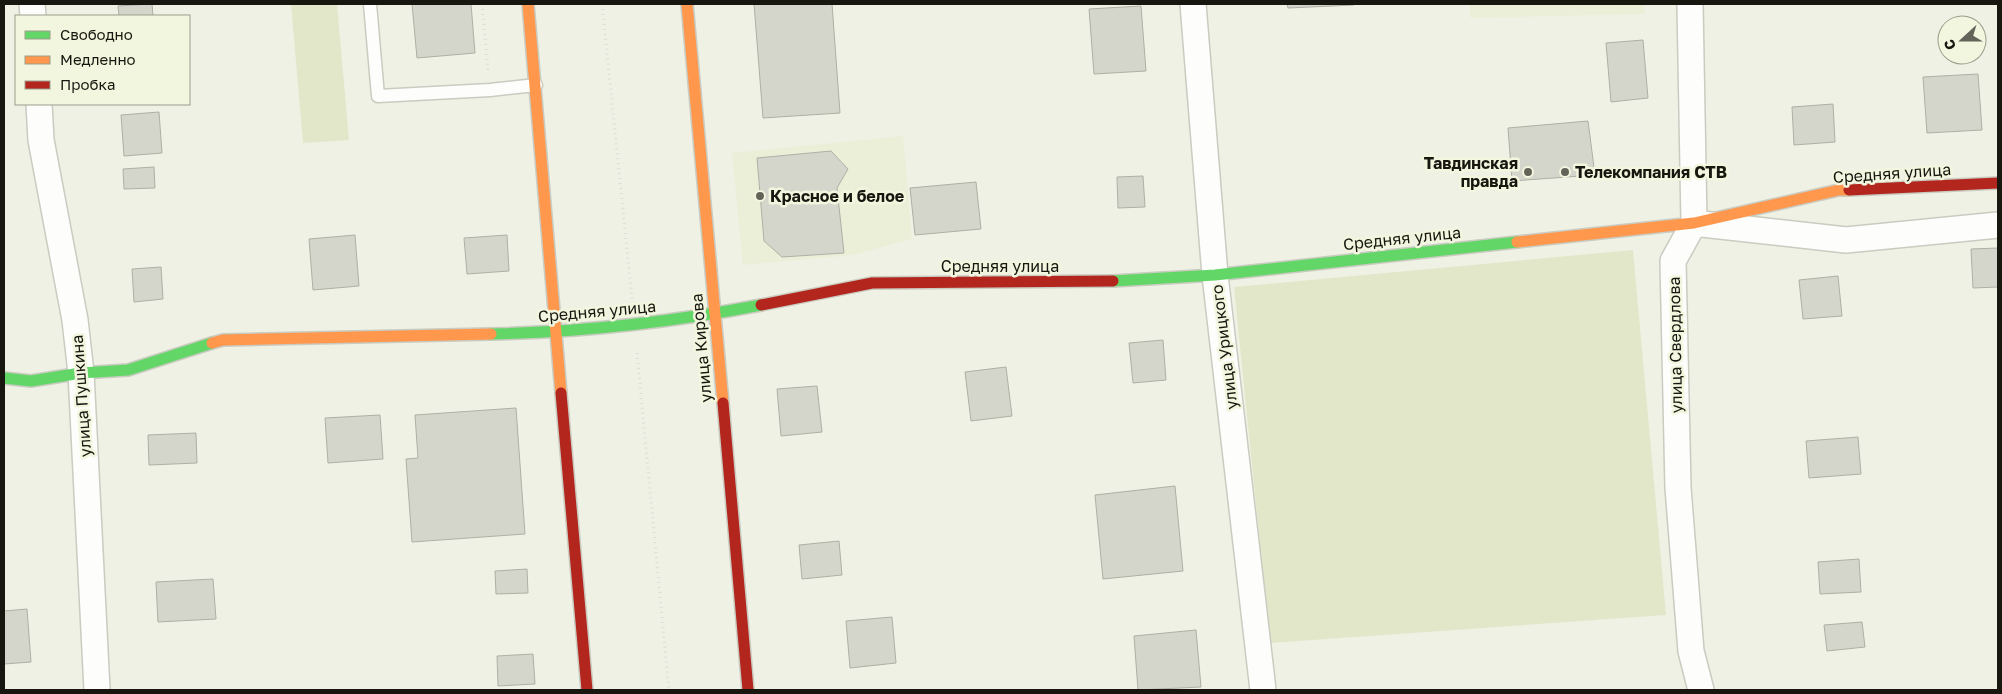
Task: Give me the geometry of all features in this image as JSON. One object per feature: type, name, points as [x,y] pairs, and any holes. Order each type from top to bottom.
[{"type":"street","points":[[528,4],[587,690]]},
{"type":"street","name":"улица Кирова","points":[[687,4],[748,690]]},
{"type":"street","name":"улица Урицкого","points":[[1193,4],[1215,275],[1263,690]]},
{"type":"street","name":"улица Свердлова","points":[[1690,4],[1694,223],[1673,261],[1678,488],[1691,651],[1701,690]]},
{"type":"street","name":"улица Пушкина","points":[[39,105],[41,140],[75,320],[81,373],[97,690]]},
{"type":"street","name":"Средняя улица","points":[[4,378],[30,381],[81,373],[128,370],[223,340],[556,333],[634,326],[714,314],[872,283],[1125,282],[1215,275],[1694,223],[1839,190],[1998,183]]},
{"type":"street","points":[[1694,223],[1846,240],[1998,225]]},
{"type":"lane","points":[[370,4],[378,96],[490,90],[536,85]]},
{"type":"path","points":[[482,4],[490,90]]},
{"type":"shaded area","points":[[291,4],[337,4],[349,140],[303,143]]},
{"type":"shaded area","points":[[1470,4],[1644,4],[1645,14],[1470,18]]},
{"type":"shaded area","points":[[903,136],[912,239],[853,255],[743,265],[732,153]]},
{"type":"shaded area","points":[[1633,250],[1666,615],[1270,643],[1234,287]]},
{"type":"building","points":[[152,4],[153,15],[119,15],[118,6]]},
{"type":"building","points":[[412,4],[471,4],[475,53],[417,58]]},
{"type":"building","points":[[754,4],[832,4],[840,113],[763,118]]},
{"type":"building","points":[[1287,4],[1354,4],[1354,5],[1288,8]]},
{"type":"building","points":[[1141,6],[1146,71],[1094,74],[1089,9]]},
{"type":"building","points":[[1643,40],[1648,98],[1611,102],[1606,43]]},
{"type":"building","points":[[1978,74],[1982,130],[1927,133],[1923,77]]},
{"type":"building","points":[[1833,104],[1835,142],[1794,145],[1792,107]]},
{"type":"building","points":[[159,112],[162,153],[124,156],[121,115]]},
{"type":"building","points":[[1588,121],[1595,175],[1512,181],[1508,128]]},
{"type":"building","points":[[831,151],[848,169],[837,188],[844,253],[782,257],[764,241],[757,158]]},
{"type":"building","points":[[154,167],[155,188],[124,189],[123,169]]},
{"type":"building","points":[[1143,176],[1145,207],[1118,208],[1117,177]]},
{"type":"building","points":[[976,182],[981,229],[915,235],[910,188]]},
{"type":"building","points":[[355,235],[359,286],[313,290],[309,239]]},
{"type":"building","points":[[507,235],[509,271],[467,274],[464,238]]},
{"type":"building","points":[[1998,248],[1998,287],[1973,288],[1971,249]]},
{"type":"building","points":[[161,267],[163,299],[134,302],[132,269]]},
{"type":"building","points":[[1838,276],[1842,316],[1803,319],[1799,280]]},
{"type":"building","points":[[1163,340],[1166,380],[1133,383],[1129,343]]},
{"type":"building","points":[[1006,367],[1012,416],[971,421],[965,372]]},
{"type":"building","points":[[817,386],[822,432],[781,436],[777,389]]},
{"type":"building","points":[[516,408],[525,534],[412,542],[406,459],[418,458],[415,415]]},
{"type":"building","points":[[380,415],[383,459],[328,463],[325,418]]},
{"type":"building","points":[[196,433],[197,463],[149,465],[148,435]]},
{"type":"building","points":[[1858,437],[1861,474],[1809,478],[1806,441]]},
{"type":"building","points":[[1175,486],[1183,571],[1103,579],[1095,495]]},
{"type":"building","points":[[839,541],[842,575],[802,579],[799,545]]},
{"type":"building","points":[[1859,559],[1861,592],[1820,594],[1818,562]]},
{"type":"building","points":[[527,569],[528,593],[496,594],[495,571]]},
{"type":"building","points":[[213,579],[216,619],[158,622],[156,582]]},
{"type":"building","points":[[27,609],[31,662],[4,664],[4,611]]},
{"type":"building","points":[[892,617],[896,663],[850,668],[846,621]]},
{"type":"building","points":[[1862,622],[1865,647],[1827,651],[1824,625]]},
{"type":"building","points":[[1196,630],[1201,687],[1138,690],[1134,636]]},
{"type":"building","points":[[533,654],[535,684],[498,686],[497,656]]},
{"type":"traffic: fast","points":[[1113,281],[1215,275],[1517,242]]},
{"type":"traffic: fast","points":[[491,334],[627,325],[761,305]]},
{"type":"traffic: fast","points":[[4,378],[31,381],[81,373],[128,370],[212,343]]},
{"type":"traffic: slow","points":[[528,4],[561,393]]},
{"type":"traffic: slow","points":[[687,4],[723,403]]},
{"type":"traffic: slow","points":[[1517,242],[1694,223],[1839,190],[1849,190]]},
{"type":"traffic: slow","points":[[212,343],[223,340],[491,334]]},
{"type":"traffic: jam","points":[[1849,190],[1998,183]]},
{"type":"traffic: jam","points":[[761,305],[872,283],[1113,281]]},
{"type":"traffic: jam","points":[[561,393],[587,690]]},
{"type":"traffic: jam","points":[[723,403],[748,690]]},
{"type":"place","name":"Тавдинская правда","points":[[1528,172]]},
{"type":"place","name":"Телекомпания СТВ","points":[[1565,172]]},
{"type":"place","name":"Красное и белое","points":[[760,196]]}]
